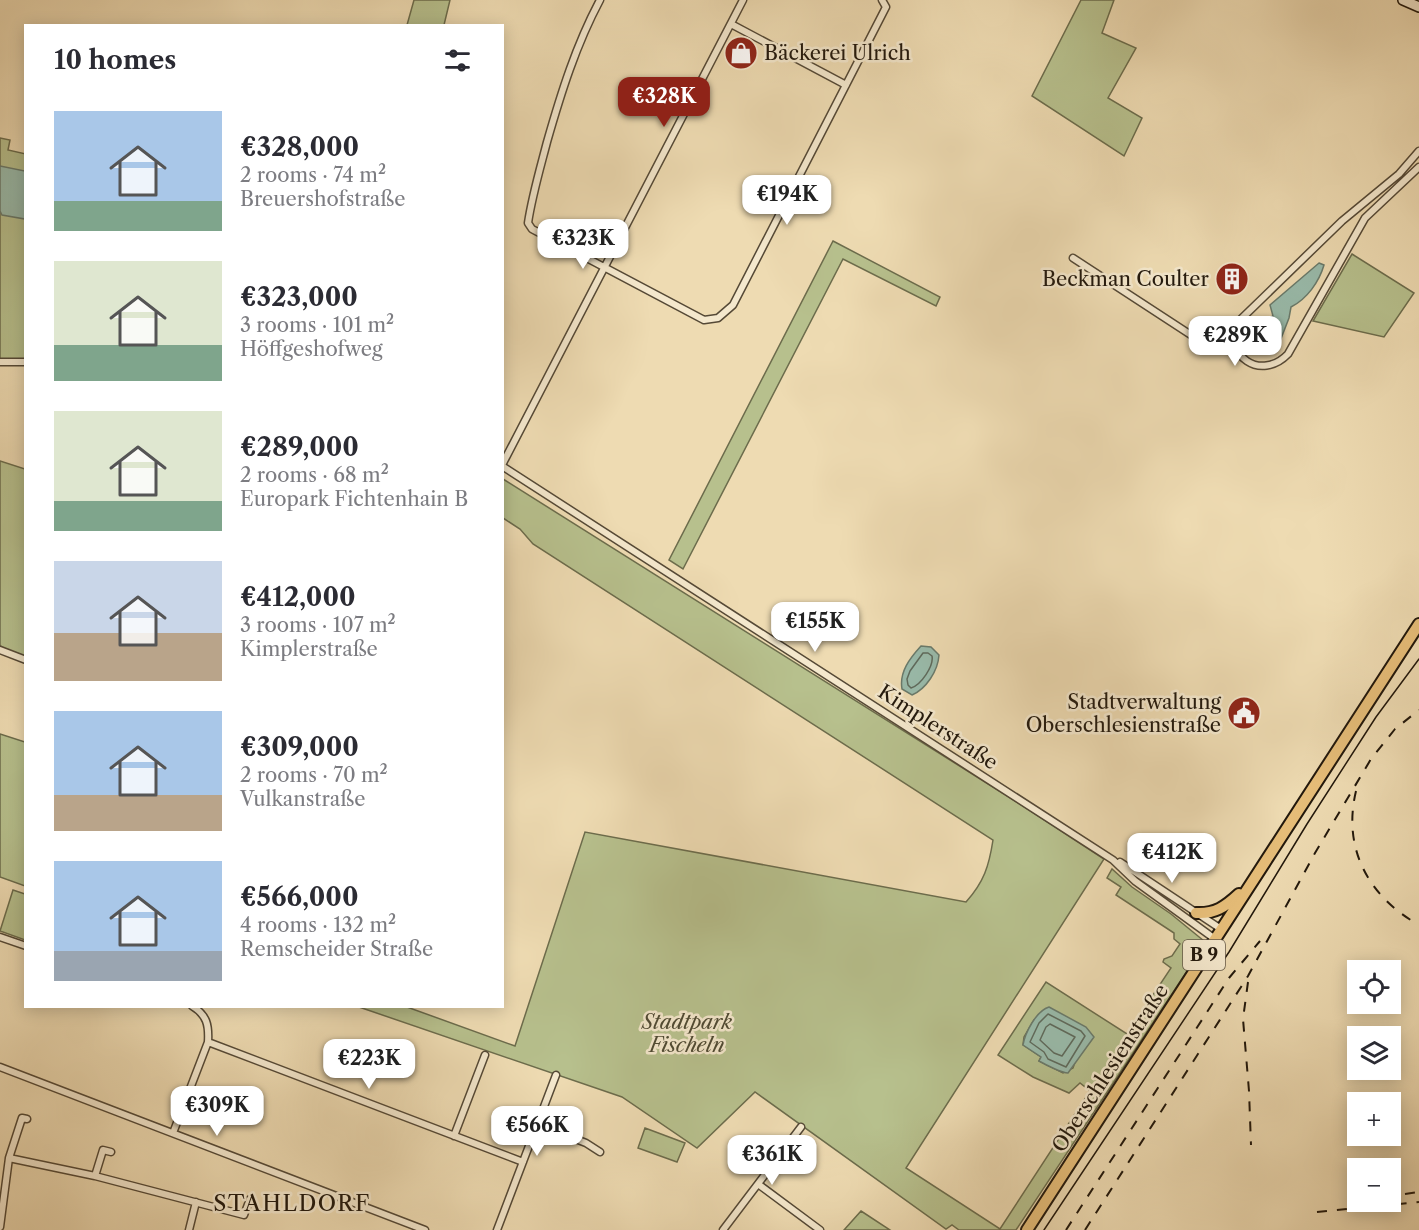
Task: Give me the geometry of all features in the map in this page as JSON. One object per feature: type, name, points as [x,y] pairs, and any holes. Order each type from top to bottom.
[{"type":"main road","points":[[1403,0],[1419,7]]},
{"type":"main road","name":"Oberschlesienstraße","points":[[1027,1230],[1419,624]]},
{"type":"main road","name":"B 9","points":[[1196,913],[1211,913],[1222,909],[1251,884]]},
{"type":"street","points":[[600,0],[586,25],[567,75],[537,180],[528,223],[532,229],[704,320],[718,318],[734,305],[886,7],[882,0]]},
{"type":"street","points":[[504,462],[743,0]]},
{"type":"street","points":[[732,24],[846,85]]},
{"type":"street","points":[[1418,154],[1399,174],[1342,221],[1248,310],[1235,329],[1235,345],[1239,354],[1251,364],[1266,367],[1282,361],[1365,218],[1419,167]]},
{"type":"street","points":[[1073,258],[1214,350],[1235,345]]},
{"type":"street","points":[[0,362],[24,362]]},
{"type":"street","name":"Kimplerstraße","points":[[504,467],[1113,860],[1135,881],[1218,934]]},
{"type":"street","points":[[0,650],[24,659]]},
{"type":"street","name":"Kimplerstraße","points":[[1113,860],[1121,862],[1196,913],[1218,934]]},
{"type":"street","points":[[0,937],[24,945]]},
{"type":"street","points":[[173,1133],[208,1041],[209,1028],[205,1017],[194,1008]]},
{"type":"street","points":[[208,1041],[523,1162]]},
{"type":"street","points":[[454,1136],[485,1055]]},
{"type":"street","points":[[0,1067],[425,1230]]},
{"type":"street","points":[[496,1230],[556,1075]]},
{"type":"street","points":[[0,1227],[9,1158],[19,1124],[22,1118],[27,1119]]},
{"type":"street","points":[[537,1124],[586,1143],[600,1152]]},
{"type":"street","points":[[723,1230],[801,1126]]},
{"type":"street","points":[[95,1176],[104,1150],[111,1152]]},
{"type":"street","points":[[9,1158],[95,1176],[243,1215],[250,1199]]},
{"type":"street","points":[[758,1184],[820,1230]]},
{"type":"street","points":[[189,1230],[196,1202]]},
{"type":"green space","points":[[414,0],[450,0],[444,24],[407,24]]},
{"type":"green space","points":[[1081,0],[1114,0],[1102,33],[1136,48],[1108,98],[1142,118],[1124,156],[1032,96]]},
{"type":"green space","points":[[0,138],[10,140],[8,150],[24,154],[24,359],[0,359]]},
{"type":"green space","points":[[833,241],[940,297],[936,306],[843,259],[683,569],[669,560]]},
{"type":"green space","points":[[1352,254],[1414,293],[1384,337],[1313,321]]},
{"type":"green space","points":[[0,461],[24,469],[24,658],[0,645]]},
{"type":"green space","name":"Stadtpark Fischeln","points":[[504,480],[1104,859],[906,1168],[1000,1229],[1090,1091],[1080,1083],[1069,1093],[1033,1077],[998,1055],[1046,982],[1127,1034],[1171,968],[1163,962],[1164,959],[1172,956],[1180,944],[1174,939],[1174,933],[1116,895],[1121,887],[1107,878],[1112,869],[1132,887],[1171,914],[1204,941],[1203,947],[1016,1230],[959,1230],[952,1225],[946,1229],[755,1092],[697,1148],[622,1097],[362,1008],[410,1008],[515,1046],[585,832],[966,902],[977,888],[990,858],[993,840],[533,544],[520,529],[504,519]],"holes":[[[1034,1020],[1089,1042],[1073,1068],[1063,1073],[1039,1061],[1041,1057],[1023,1045],[1024,1037]]]},
{"type":"green space","points":[[0,734],[24,742],[24,886],[0,877]]},
{"type":"green space","points":[[13,890],[24,894],[24,940],[0,931]]},
{"type":"green space","points":[[645,1128],[685,1143],[677,1162],[638,1148]]},
{"type":"green space","points":[[861,1211],[890,1230],[844,1230]]},
{"type":"water","points":[[0,166],[24,171],[24,219],[2,215],[0,211]]},
{"type":"water","points":[[1319,263],[1324,265],[1319,278],[1307,295],[1291,307],[1280,341],[1254,347],[1254,324],[1273,316],[1270,305]]},
{"type":"water","points":[[921,646],[931,647],[939,655],[938,661],[934,673],[926,684],[912,695],[902,689],[902,677],[909,660]]},
{"type":"water","points":[[1049,1007],[1086,1027],[1094,1037],[1068,1073],[1039,1061],[1041,1057],[1023,1045],[1032,1023],[1044,1009]]},
{"type":"tram line","points":[[1044,1230],[1229,952],[1376,717],[1419,659]]},
{"type":"railway","points":[[1085,1230],[1248,976],[1315,853],[1371,759],[1395,729],[1419,710]]},
{"type":"railway","points":[[1356,791],[1353,832],[1357,852],[1364,869],[1373,886],[1386,900],[1401,914],[1419,925]]},
{"type":"railway","points":[[1066,1230],[1229,978],[1260,941]]},
{"type":"railway","points":[[1248,982],[1243,1019],[1251,1145]]},
{"type":"railway","points":[[1405,1194],[1419,1192]]},
{"type":"railway","points":[[1317,1212],[1419,1202]]},
{"type":"place","name":"Bäckerei Ulrich","points":[[741,53]]},
{"type":"place","name":"Beckman Coulter","points":[[1232,279]]},
{"type":"place","name":"Stadtverwaltung Oberschlesienstraße","points":[[1244,713]]},
{"type":"district","name":"STAHLDORF","points":[[292,1203]]}]
